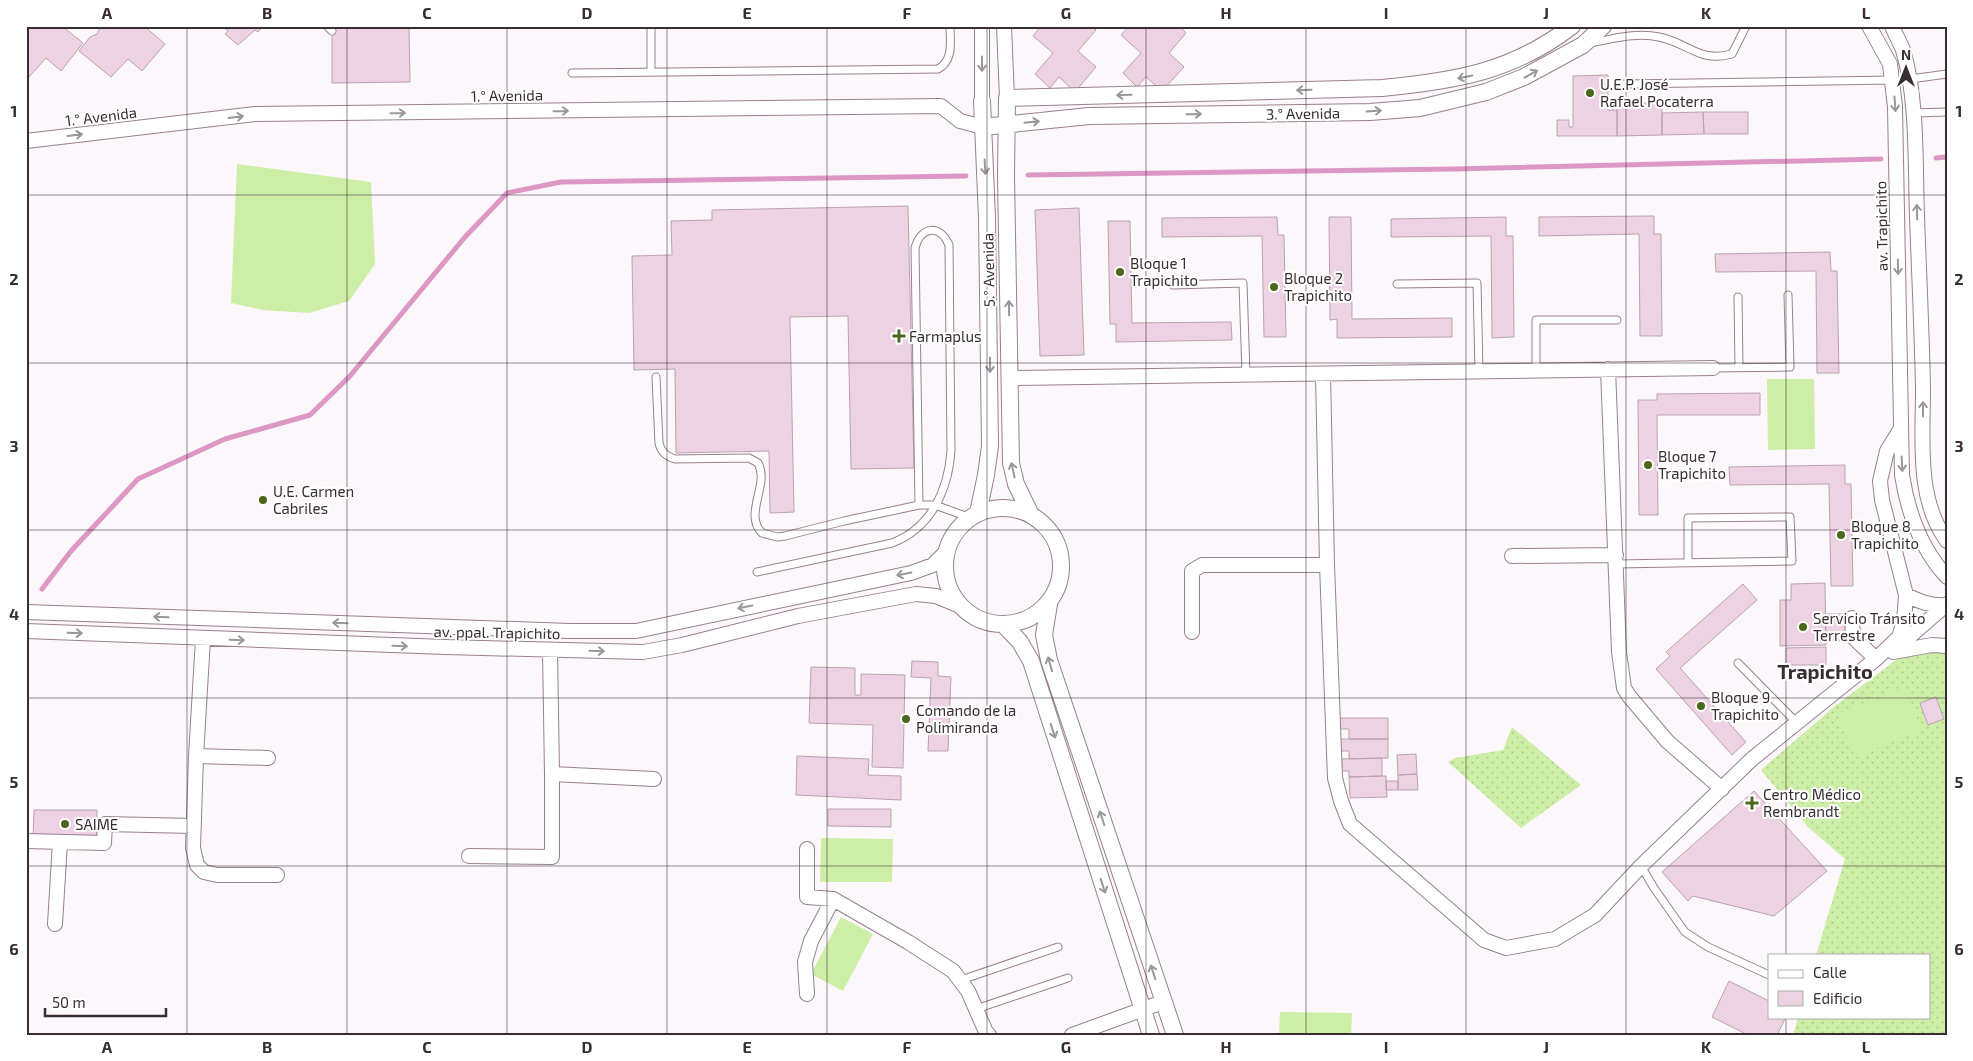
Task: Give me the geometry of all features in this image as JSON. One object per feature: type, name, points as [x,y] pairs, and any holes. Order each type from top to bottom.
[{"type":"street","name":"5.° Avenida","points":[[974,516],[986,475],[990,446],[988,218],[982,101],[982,26]]},
{"type":"street","points":[[1004,26],[1007,98]]},
{"type":"street","name":"3.° Avenida","points":[[1007,98],[1373,88],[1432,83],[1476,74],[1508,64],[1538,49],[1572,26]]},
{"type":"street","name":"3.° Avenida","points":[[983,127],[1089,116],[1370,112],[1420,108],[1486,92],[1524,78],[1583,45],[1603,26]]},
{"type":"street","name":"av. Trapichito","points":[[1869,26],[1890,64],[1895,107],[1902,475],[1912,521],[1936,565],[1947,577]]},
{"type":"street","points":[[1892,26],[1902,49],[1910,79],[1916,158],[1923,389],[1923,460],[1926,490],[1940,531],[1947,541]]},
{"type":"street","name":"5.° Avenida","points":[[1007,98],[1006,200],[1011,463],[1016,484],[1031,515]]},
{"type":"street","name":"1.° Avenida","points":[[26,141],[255,114],[941,106],[960,121],[983,127]]},
{"type":"street","points":[[1010,378],[1713,368]]},
{"type":"street","points":[[1608,369],[1620,652],[1624,688],[1638,709],[1667,741],[1722,789]]},
{"type":"street","points":[[1323,374],[1327,565],[1335,778],[1341,801],[1350,824],[1484,940],[1506,948],[1555,938],[1595,915],[1641,866],[1752,759],[1876,659],[1899,636],[1904,622],[1906,595],[1882,500],[1880,481],[1887,451],[1900,430]]},
{"type":"street","points":[[992,509],[1019,510],[1031,515],[1044,524],[1053,535],[1059,548],[1062,563],[1057,592],[1049,604],[1036,615],[1021,623],[1004,625],[987,623],[971,616],[958,605],[949,590],[945,574],[946,552],[950,542],[959,528],[974,516],[992,509]]},
{"type":"street","name":"av. ppal. Trapichito","points":[[26,612],[569,631],[636,631],[911,573],[933,565],[946,552]]},
{"type":"street","points":[[1512,556],[1616,560]]},
{"type":"street","points":[[1192,632],[1192,571],[1196,567],[1202,565],[1327,565]]},
{"type":"street","name":"av. ppal. Trapichito","points":[[26,631],[203,639],[643,652],[682,645],[798,616],[916,594],[936,596],[958,605]]},
{"type":"street","points":[[1906,595],[1934,606],[1947,605]]},
{"type":"street","points":[[1049,604],[1044,635],[1049,660],[1175,1035]]},
{"type":"street","points":[[1892,652],[1947,605]]},
{"type":"street","points":[[184,638],[185,618]]},
{"type":"street","points":[[1852,618],[1853,637],[1876,659]]},
{"type":"street","points":[[1004,625],[1020,642],[1031,661],[1151,1035]]},
{"type":"street","points":[[569,631],[569,650]]},
{"type":"street","points":[[203,639],[194,826],[194,848],[197,865],[204,872],[217,875],[277,875]]},
{"type":"street","points":[[1876,659],[1892,652],[1932,645],[1947,646]]},
{"type":"street","points":[[469,856],[552,857],[550,650]]},
{"type":"street","points":[[196,756],[268,758]]},
{"type":"street","points":[[552,774],[654,779]]},
{"type":"street","points":[[26,841],[104,843],[105,824],[194,826]]},
{"type":"street","points":[[55,924],[60,842]]},
{"type":"street","points":[[808,849],[808,897],[833,899],[908,942],[952,971],[961,980],[989,1035]]},
{"type":"street","points":[[807,994],[805,962],[811,942],[833,899]]},
{"type":"street","points":[[1072,1035],[1163,1002]]},
{"type":"lane","points":[[651,26],[651,72]]},
{"type":"lane","points":[[572,73],[938,70],[948,60],[950,26]]},
{"type":"lane","points":[[1642,34],[1648,26]]},
{"type":"lane","points":[[1583,45],[1642,34],[1661,37],[1702,55],[1718,58],[1732,54],[1746,26]]},
{"type":"lane","points":[[1910,79],[1947,74]]},
{"type":"lane","points":[[1623,84],[1892,80]]},
{"type":"lane","points":[[1912,112],[1947,112]]},
{"type":"lane","points":[[757,572],[892,544],[908,536],[922,525],[935,505],[948,475],[951,451],[949,246],[946,237],[938,231],[927,231],[918,238],[915,248],[919,505]]},
{"type":"lane","points":[[1397,284],[1477,283],[1479,371]]},
{"type":"lane","points":[[1173,285],[1243,284],[1246,375]]},
{"type":"lane","points":[[1713,368],[1790,367],[1788,295]]},
{"type":"lane","points":[[1738,297],[1739,367]]},
{"type":"lane","points":[[1536,370],[1536,320],[1617,320]]},
{"type":"lane","points":[[656,377],[659,443],[662,451],[675,459],[754,460],[758,463],[761,472],[755,521],[762,533],[786,536],[919,505],[935,505],[974,516]]},
{"type":"lane","points":[[1616,560],[1688,563],[1792,561],[1790,517],[1688,518],[1688,563]]},
{"type":"lane","points":[[1738,663],[1797,724]]},
{"type":"lane","points":[[1641,866],[1685,932],[1708,947],[1768,976]]},
{"type":"lane","points":[[961,980],[1058,947]]},
{"type":"lane","points":[[976,1009],[1068,978]]},
{"type":"green space","points":[[237,164],[371,182],[375,264],[349,301],[309,313],[263,310],[231,303]]},
{"type":"green space","points":[[1767,379],[1814,379],[1815,449],[1768,450]]},
{"type":"green space","points":[[1918,650],[1947,652],[1947,1035],[1793,1035],[1798,1018],[1930,1018],[1930,954],[1816,954],[1845,859],[1808,827],[1761,770],[1835,706],[1900,657]]},
{"type":"green space","points":[[1904,687],[1922,730],[1855,757],[1837,714]]},
{"type":"green space","points":[[1512,727],[1581,785],[1521,828],[1448,762],[1455,758],[1503,750]]},
{"type":"green space","points":[[821,838],[893,839],[892,882],[820,882]]},
{"type":"green space","points":[[841,917],[873,934],[843,991],[811,974]]},
{"type":"green space","points":[[1280,1012],[1352,1013],[1351,1035],[1279,1035]]},
{"type":"building","points":[[26,26],[62,26],[83,43],[61,71],[46,58],[29,77],[26,75]]},
{"type":"building","points":[[101,26],[144,26],[165,44],[142,71],[128,59],[111,77],[79,51],[90,37],[97,34]]},
{"type":"building","points":[[222,26],[263,26],[258,32],[255,30],[238,45],[225,34],[228,31]]},
{"type":"building","points":[[332,26],[409,26],[410,82],[332,83]]},
{"type":"building","points":[[1041,26],[1092,26],[1096,30],[1078,51],[1096,67],[1075,92],[1059,77],[1050,88],[1035,74],[1053,53],[1033,36]]},
{"type":"building","points":[[1129,26],[1179,26],[1186,33],[1169,53],[1184,67],[1162,91],[1146,77],[1137,87],[1123,73],[1141,53],[1121,35]]},
{"type":"building","name":"U.E.P. José Rafael Pocaterra","points":[[1608,75],[1608,110],[1617,110],[1617,136],[1557,136],[1557,120],[1569,120],[1569,127],[1573,127],[1573,76]]},
{"type":"building","points":[[1617,103],[1662,103],[1662,135],[1617,136]]},
{"type":"building","points":[[1703,112],[1748,112],[1748,134],[1704,134]]},
{"type":"building","points":[[1703,112],[1704,134],[1662,135],[1662,113]]},
{"type":"building","points":[[908,206],[914,468],[851,469],[848,316],[790,317],[794,512],[770,513],[769,451],[676,453],[675,369],[634,370],[632,256],[672,255],[671,221],[712,220],[712,210]]},
{"type":"building","points":[[1079,208],[1084,355],[1040,356],[1035,210]]},
{"type":"building","points":[[1654,216],[1654,234],[1661,234],[1662,336],[1640,336],[1639,234],[1539,236],[1539,217]]},
{"type":"building","name":"Bloque 2 Trapichito","points":[[1277,217],[1278,235],[1284,235],[1286,337],[1264,337],[1262,236],[1162,237],[1162,218]]},
{"type":"building","points":[[1329,217],[1351,217],[1352,319],[1452,318],[1452,337],[1337,338],[1337,319],[1330,320]]},
{"type":"building","points":[[1506,217],[1506,236],[1513,236],[1514,337],[1492,338],[1491,236],[1391,237],[1391,219]]},
{"type":"building","name":"Bloque 1 Trapichito","points":[[1108,221],[1130,221],[1132,323],[1231,322],[1232,340],[1116,342],[1116,324],[1110,324]]},
{"type":"building","points":[[1830,252],[1831,271],[1837,271],[1839,373],[1817,373],[1816,271],[1716,272],[1715,254]]},
{"type":"building","name":"Bloque 7 Trapichito","points":[[1760,393],[1760,415],[1657,415],[1658,515],[1639,515],[1638,400],[1657,400],[1657,394]]},
{"type":"building","name":"Bloque 8 Trapichito","points":[[1845,465],[1845,484],[1851,484],[1853,586],[1831,586],[1829,484],[1730,485],[1729,467]]},
{"type":"building","name":"Servicio Tránsito Terrestre","points":[[1825,583],[1826,645],[1780,646],[1780,600],[1791,600],[1791,584]]},
{"type":"building","name":"Bloque 9 Trapichito","points":[[1743,584],[1757,600],[1680,668],[1746,742],[1732,755],[1656,669],[1670,656],[1666,652]]},
{"type":"building","points":[[1825,614],[1847,614],[1846,641],[1826,640]]},
{"type":"building","points":[[1826,647],[1826,665],[1786,665],[1786,648]]},
{"type":"building","points":[[912,661],[938,662],[938,676],[951,677],[948,751],[928,751],[931,678],[911,677]]},
{"type":"building","points":[[811,667],[855,668],[855,695],[861,695],[861,674],[905,675],[903,768],[872,767],[873,725],[809,723]]},
{"type":"building","points":[[1936,697],[1944,719],[1928,725],[1920,703]]},
{"type":"building","points":[[1338,718],[1388,718],[1388,739],[1349,739],[1349,729],[1338,729]]},
{"type":"building","points":[[1338,739],[1388,739],[1388,758],[1349,759],[1349,751],[1338,751]]},
{"type":"building","points":[[1416,754],[1417,774],[1398,775],[1397,755]]},
{"type":"building","points":[[797,756],[869,759],[868,775],[901,776],[901,800],[796,795]]},
{"type":"building","points":[[1382,758],[1382,776],[1349,777],[1349,771],[1339,771],[1339,759]]},
{"type":"building","points":[[1417,774],[1418,790],[1398,790],[1398,775]]},
{"type":"building","points":[[1386,776],[1387,797],[1350,798],[1349,777]]},
{"type":"building","points":[[1386,781],[1398,781],[1398,790],[1386,790]]},
{"type":"building","points":[[1754,791],[1827,871],[1774,916],[1693,896],[1688,901],[1662,872]]},
{"type":"building","points":[[828,809],[891,809],[891,827],[828,826]]},
{"type":"building","name":"SAIME","points":[[34,810],[97,810],[97,839],[33,838]]},
{"type":"building","points":[[1729,981],[1768,1000],[1768,1018],[1786,1018],[1777,1035],[1748,1035],[1712,1017]]},
{"type":"waterway","points":[[1936,158],[1947,157]]},
{"type":"waterway","points":[[1028,175],[1453,169],[1881,159]]},
{"type":"waterway","points":[[42,589],[71,551],[138,479],[225,439],[310,415],[350,376],[465,237],[507,193],[561,182],[966,176]]},
{"type":"place","name":"U.E.P. José Rafael Pocaterra","points":[[1590,93]]},
{"type":"place","name":"Bloque 1 Trapichito","points":[[1120,272]]},
{"type":"place","name":"Bloque 2 Trapichito","points":[[1274,287]]},
{"type":"place","name":"Farmaplus","points":[[899,336]]},
{"type":"place","name":"Bloque 7 Trapichito","points":[[1648,465]]},
{"type":"place","name":"U.E. Carmen Cabriles","points":[[263,500]]},
{"type":"place","name":"Bloque 8 Trapichito","points":[[1841,535]]},
{"type":"place","name":"Servicio Tránsito Terrestre","points":[[1803,627]]},
{"type":"place","name":"Bloque 9 Trapichito","points":[[1701,706]]},
{"type":"place","name":"Comando de la Polimiranda","points":[[906,719]]},
{"type":"place","name":"Centro Médico Rembrandt","points":[[1752,803]]},
{"type":"place","name":"SAIME","points":[[65,824]]},
{"type":"district","name":"Trapichito","points":[[1825,671]]}]
